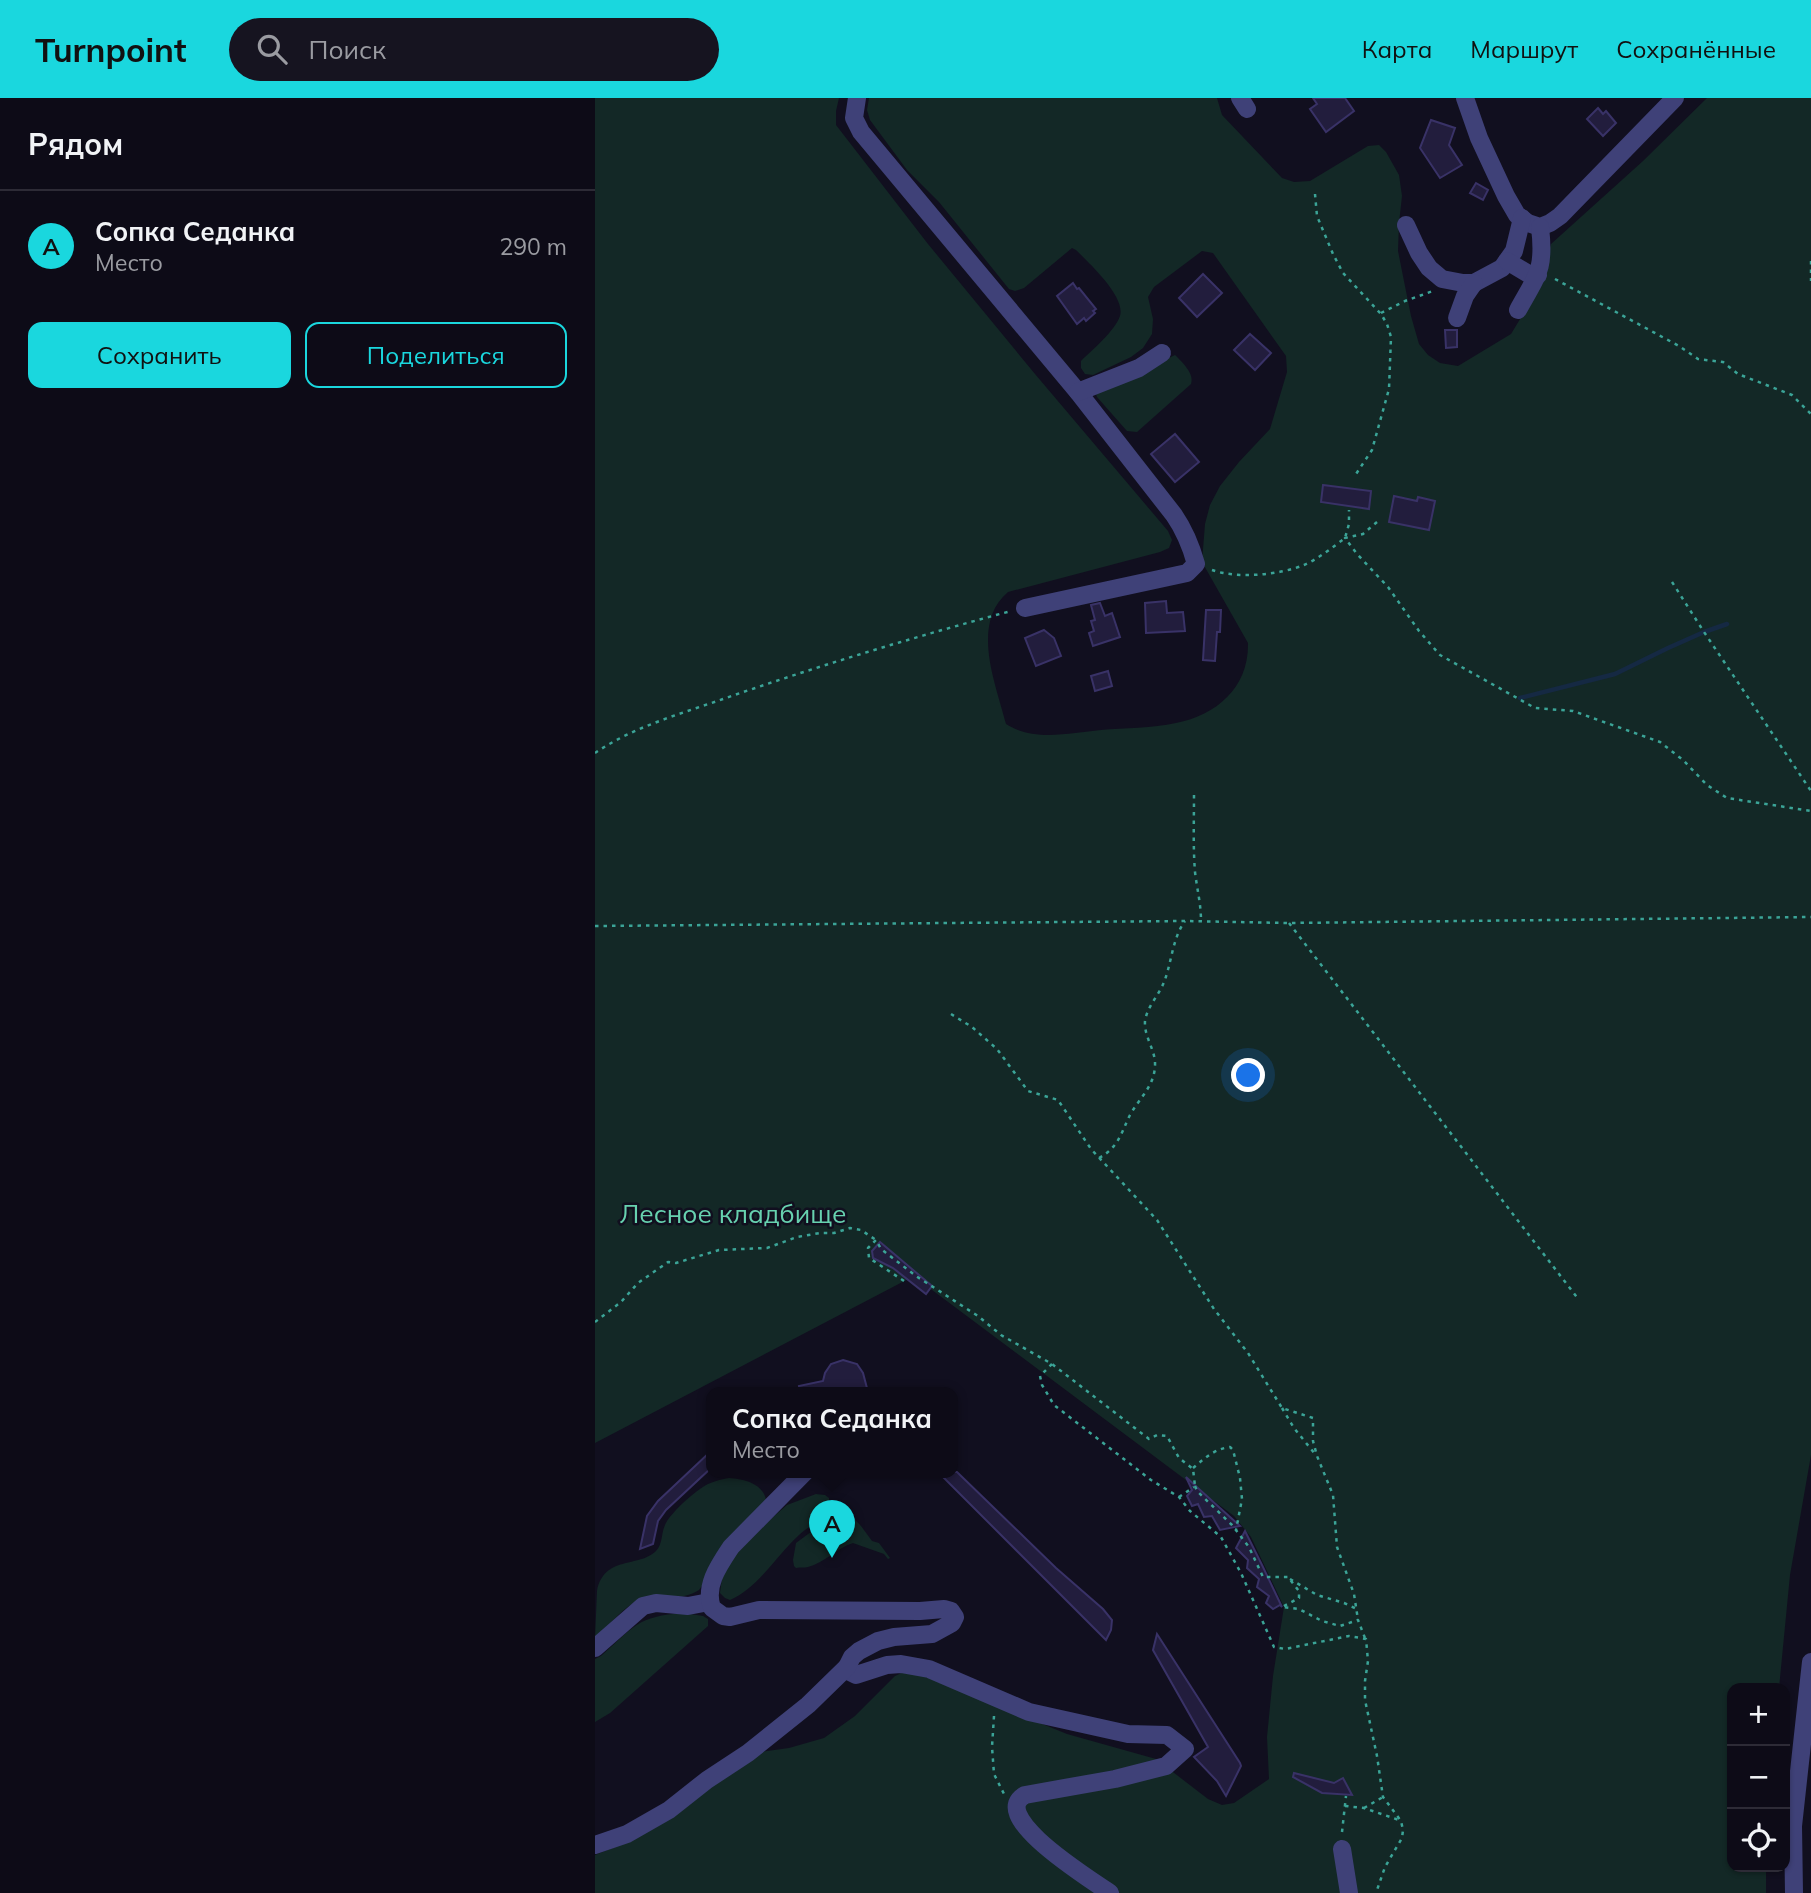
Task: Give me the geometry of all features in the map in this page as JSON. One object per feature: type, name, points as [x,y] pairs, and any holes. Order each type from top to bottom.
[{"type":"street","points":[[857,98],[854,118],[860,132],[1078,392],[1174,515],[1184,530],[1196,564],[1187,573],[1024,608]]},
{"type":"street","points":[[1465,98],[1479,138],[1517,215],[1540,227],[1560,216],[1675,98]]},
{"type":"street","points":[[1406,225],[1429,268],[1442,279],[1468,284],[1501,268],[1507,261],[1514,251],[1522,218]]},
{"type":"street","points":[[1518,310],[1538,275],[1542,261],[1540,227]]},
{"type":"street","points":[[1507,261],[1527,273],[1538,275]]},
{"type":"street","points":[[1457,318],[1468,284]]},
{"type":"street","points":[[1078,392],[1139,368],[1162,353]]},
{"type":"street","points":[[595,1845],[627,1834],[669,1810],[748,1753],[808,1705],[847,1667],[852,1657],[870,1645],[894,1637],[932,1634],[952,1623],[955,1617],[951,1611],[944,1609],[759,1610],[723,1616],[712,1608],[709,1602],[711,1581],[731,1547],[799,1478]]},
{"type":"street","points":[[595,1648],[643,1606],[656,1603],[688,1606],[709,1602]]},
{"type":"street","points":[[1794,1893],[1793,1826],[1811,1662]]},
{"type":"street","points":[[847,1667],[856,1675],[887,1665],[901,1664],[929,1669],[1029,1712],[1128,1734],[1167,1735],[1185,1749],[1166,1766],[1021,1802],[1025,1826],[1041,1844],[1110,1893]]},
{"type":"street","points":[[1342,1849],[1349,1893]]},
{"type":"path","points":[[1315,194],[1317,216],[1343,273],[1381,314],[1391,337],[1389,389],[1373,450],[1354,477]]},
{"type":"path","points":[[1811,261],[1811,281]]},
{"type":"path","points":[[1538,275],[1557,279],[1699,359],[1723,362],[1738,374],[1792,395],[1811,414]]},
{"type":"path","points":[[1381,314],[1431,291],[1468,284]]},
{"type":"path","points":[[1345,538],[1349,510]]},
{"type":"path","points":[[1196,564],[1223,574],[1269,574],[1304,565],[1345,538],[1363,534],[1377,522]]},
{"type":"path","points":[[1345,538],[1388,587],[1419,631],[1440,655],[1535,708],[1573,711],[1660,742],[1683,760],[1707,785],[1727,798],[1811,811]]},
{"type":"path","points":[[1672,582],[1811,791]]},
{"type":"path","points":[[595,753],[611,742],[647,726],[750,690],[917,636],[1024,608]]},
{"type":"path","points":[[1194,795],[1195,870],[1201,921]]},
{"type":"path","points":[[595,926],[1185,921],[1289,923],[1811,917]]},
{"type":"path","points":[[1100,1158],[1109,1153],[1117,1142],[1130,1116],[1149,1089],[1155,1060],[1145,1028],[1146,1016],[1163,984],[1174,942],[1185,921]]},
{"type":"path","points":[[1289,923],[1579,1300]]},
{"type":"path","points":[[951,1014],[972,1027],[997,1049],[1028,1091],[1058,1100],[1091,1149],[1157,1220],[1214,1309],[1248,1353],[1294,1428],[1317,1456]]},
{"type":"path","points":[[595,1322],[621,1302],[638,1283],[668,1262],[676,1263],[719,1250],[767,1248],[797,1237],[820,1233],[834,1233],[851,1228],[860,1230],[876,1240],[881,1249],[916,1276],[978,1316],[1001,1335],[1052,1364],[1149,1439],[1157,1435],[1167,1436],[1179,1458],[1193,1469],[1197,1491],[1249,1546],[1263,1577],[1288,1577],[1317,1595],[1357,1609]]},
{"type":"path","points":[[876,1240],[867,1248],[869,1258],[904,1281]]},
{"type":"path","points":[[1052,1364],[1040,1376],[1042,1385],[1054,1405],[1151,1480],[1179,1497],[1221,1537],[1241,1573],[1274,1647],[1285,1649],[1349,1636],[1366,1639]]},
{"type":"path","points":[[1282,1408],[1313,1418],[1317,1456],[1333,1495],[1337,1548],[1354,1594],[1357,1619],[1366,1639],[1368,1661],[1365,1700],[1383,1797],[1401,1821],[1403,1830],[1402,1838],[1385,1867],[1376,1893]]},
{"type":"path","points":[[1193,1469],[1214,1451],[1226,1447],[1233,1450],[1242,1499],[1236,1530]]},
{"type":"path","points":[[1179,1497],[1195,1486]]},
{"type":"path","points":[[1288,1577],[1299,1598],[1282,1607],[1299,1609],[1322,1622],[1340,1626],[1357,1619]]},
{"type":"path","points":[[996,1699],[992,1747],[994,1774],[1007,1801],[1021,1802]]},
{"type":"path","points":[[1342,1849],[1346,1796]]},
{"type":"path","points":[[1364,1808],[1383,1797]]},
{"type":"path","points":[[1345,1806],[1364,1808],[1401,1821]]},
{"type":"green space","name":"Лесное кладбище","points":[[595,98],[839,98],[836,125],[928,244],[1168,531],[1172,540],[1169,548],[1160,552],[1008,592],[997,605],[990,620],[989,655],[1006,724],[1028,733],[1052,735],[1176,723],[1217,706],[1236,686],[1247,659],[1248,643],[1202,562],[1205,524],[1210,505],[1220,486],[1270,429],[1287,372],[1286,356],[1213,253],[1202,251],[1154,287],[1148,297],[1153,319],[1152,334],[1143,348],[1131,357],[1093,375],[1085,374],[1081,361],[1108,334],[1120,316],[1117,300],[1105,281],[1072,248],[1024,288],[1015,291],[1009,289],[939,202],[907,170],[870,120],[867,110],[869,98],[1217,98],[1222,115],[1282,178],[1294,182],[1310,181],[1368,146],[1379,145],[1399,175],[1402,196],[1398,251],[1419,344],[1428,355],[1440,363],[1458,366],[1511,334],[1534,296],[1551,244],[1643,161],[1707,98],[1811,98],[1811,1455],[1790,1575],[1779,1683],[1727,1683],[1727,1872],[1766,1872],[1766,1893],[595,1893],[595,1855],[633,1840],[753,1753],[789,1748],[824,1738],[855,1716],[895,1676],[906,1671],[1067,1734],[1156,1759],[1208,1799],[1222,1805],[1234,1803],[1269,1779],[1267,1737],[1284,1607],[1251,1537],[1234,1516],[912,1275],[595,1443]]},
{"type":"green space","points":[[1175,355],[1190,372],[1191,384],[1137,432],[1127,431],[1096,394]]},
{"type":"green space","points":[[729,1478],[757,1486],[766,1500],[699,1590],[684,1596],[633,1603],[595,1638],[597,1591],[607,1572],[656,1551],[668,1520],[690,1496],[713,1482]]},
{"type":"green space","points":[[816,1494],[829,1498],[826,1513],[799,1535],[749,1588],[730,1600],[725,1598],[720,1593],[722,1578],[735,1554],[787,1505]]},
{"type":"green space","points":[[843,1507],[890,1558],[853,1543],[814,1565],[796,1568],[793,1560],[796,1543],[819,1526],[836,1508]]},
{"type":"green space","points":[[684,1613],[703,1616],[708,1619],[708,1626],[610,1713],[595,1722],[595,1659],[629,1630],[646,1620]]},
{"type":"building","points":[[1313,98],[1345,98],[1354,111],[1326,132],[1310,109],[1317,104]]},
{"type":"building","points":[[1598,108],[1603,114],[1606,111],[1616,123],[1603,136],[1587,119]]},
{"type":"building","points":[[1431,120],[1455,128],[1449,145],[1462,165],[1440,178],[1420,148]]},
{"type":"building","points":[[1476,183],[1488,190],[1483,200],[1470,193]]},
{"type":"building","points":[[1203,274],[1222,293],[1197,317],[1179,298]]},
{"type":"building","points":[[1073,283],[1096,309],[1086,321],[1084,318],[1077,324],[1057,296]]},
{"type":"building","points":[[1445,330],[1457,330],[1457,347],[1446,348]]},
{"type":"building","points":[[1250,334],[1271,353],[1255,370],[1234,350]]},
{"type":"building","points":[[1175,434],[1199,462],[1175,482],[1151,454]]},
{"type":"building","points":[[1323,485],[1371,491],[1369,509],[1321,502]]},
{"type":"building","points":[[1394,496],[1417,501],[1418,497],[1435,501],[1429,530],[1389,522]]},
{"type":"building","points":[[1166,601],[1167,613],[1183,612],[1185,631],[1146,633],[1145,603]]},
{"type":"building","points":[[1100,603],[1105,616],[1112,613],[1120,637],[1093,646],[1089,633],[1094,631],[1091,621],[1095,620],[1091,605]]},
{"type":"building","points":[[1206,610],[1221,610],[1215,661],[1203,660]]},
{"type":"building","points":[[1044,630],[1054,638],[1061,656],[1036,666],[1025,638]]},
{"type":"building","points":[[1108,671],[1112,686],[1095,691],[1091,676]]},
{"type":"building","points":[[880,1242],[932,1286],[926,1294],[893,1268],[873,1258],[872,1251]]},
{"type":"building","points":[[843,1360],[857,1364],[867,1387],[799,1387],[823,1381],[831,1364]]},
{"type":"building","points":[[706,1456],[706,1473],[666,1510],[658,1521],[653,1544],[640,1549],[647,1516],[658,1501]]},
{"type":"building","points":[[958,1473],[1056,1568],[1103,1609],[1112,1620],[1106,1640],[944,1478],[958,1478]]},
{"type":"building","points":[[1186,1477],[1240,1526],[1220,1530],[1212,1516],[1204,1517],[1198,1504],[1192,1506],[1187,1496],[1192,1490]]},
{"type":"building","points":[[1245,1531],[1282,1607],[1280,1605],[1273,1609],[1266,1603],[1269,1596],[1257,1587],[1259,1579],[1247,1568],[1248,1560],[1236,1548]]},
{"type":"building","points":[[1157,1634],[1240,1763],[1226,1796],[1217,1781],[1194,1757],[1208,1747],[1153,1650]]},
{"type":"building","points":[[1294,1773],[1334,1783],[1343,1778],[1352,1795],[1322,1793],[1293,1777]]},
{"type":"waterway","points":[[1520,698],[1615,674],[1668,648],[1727,624]]},
{"type":"place","name":"Сопка Седанка","points":[[832,1558]]}]
